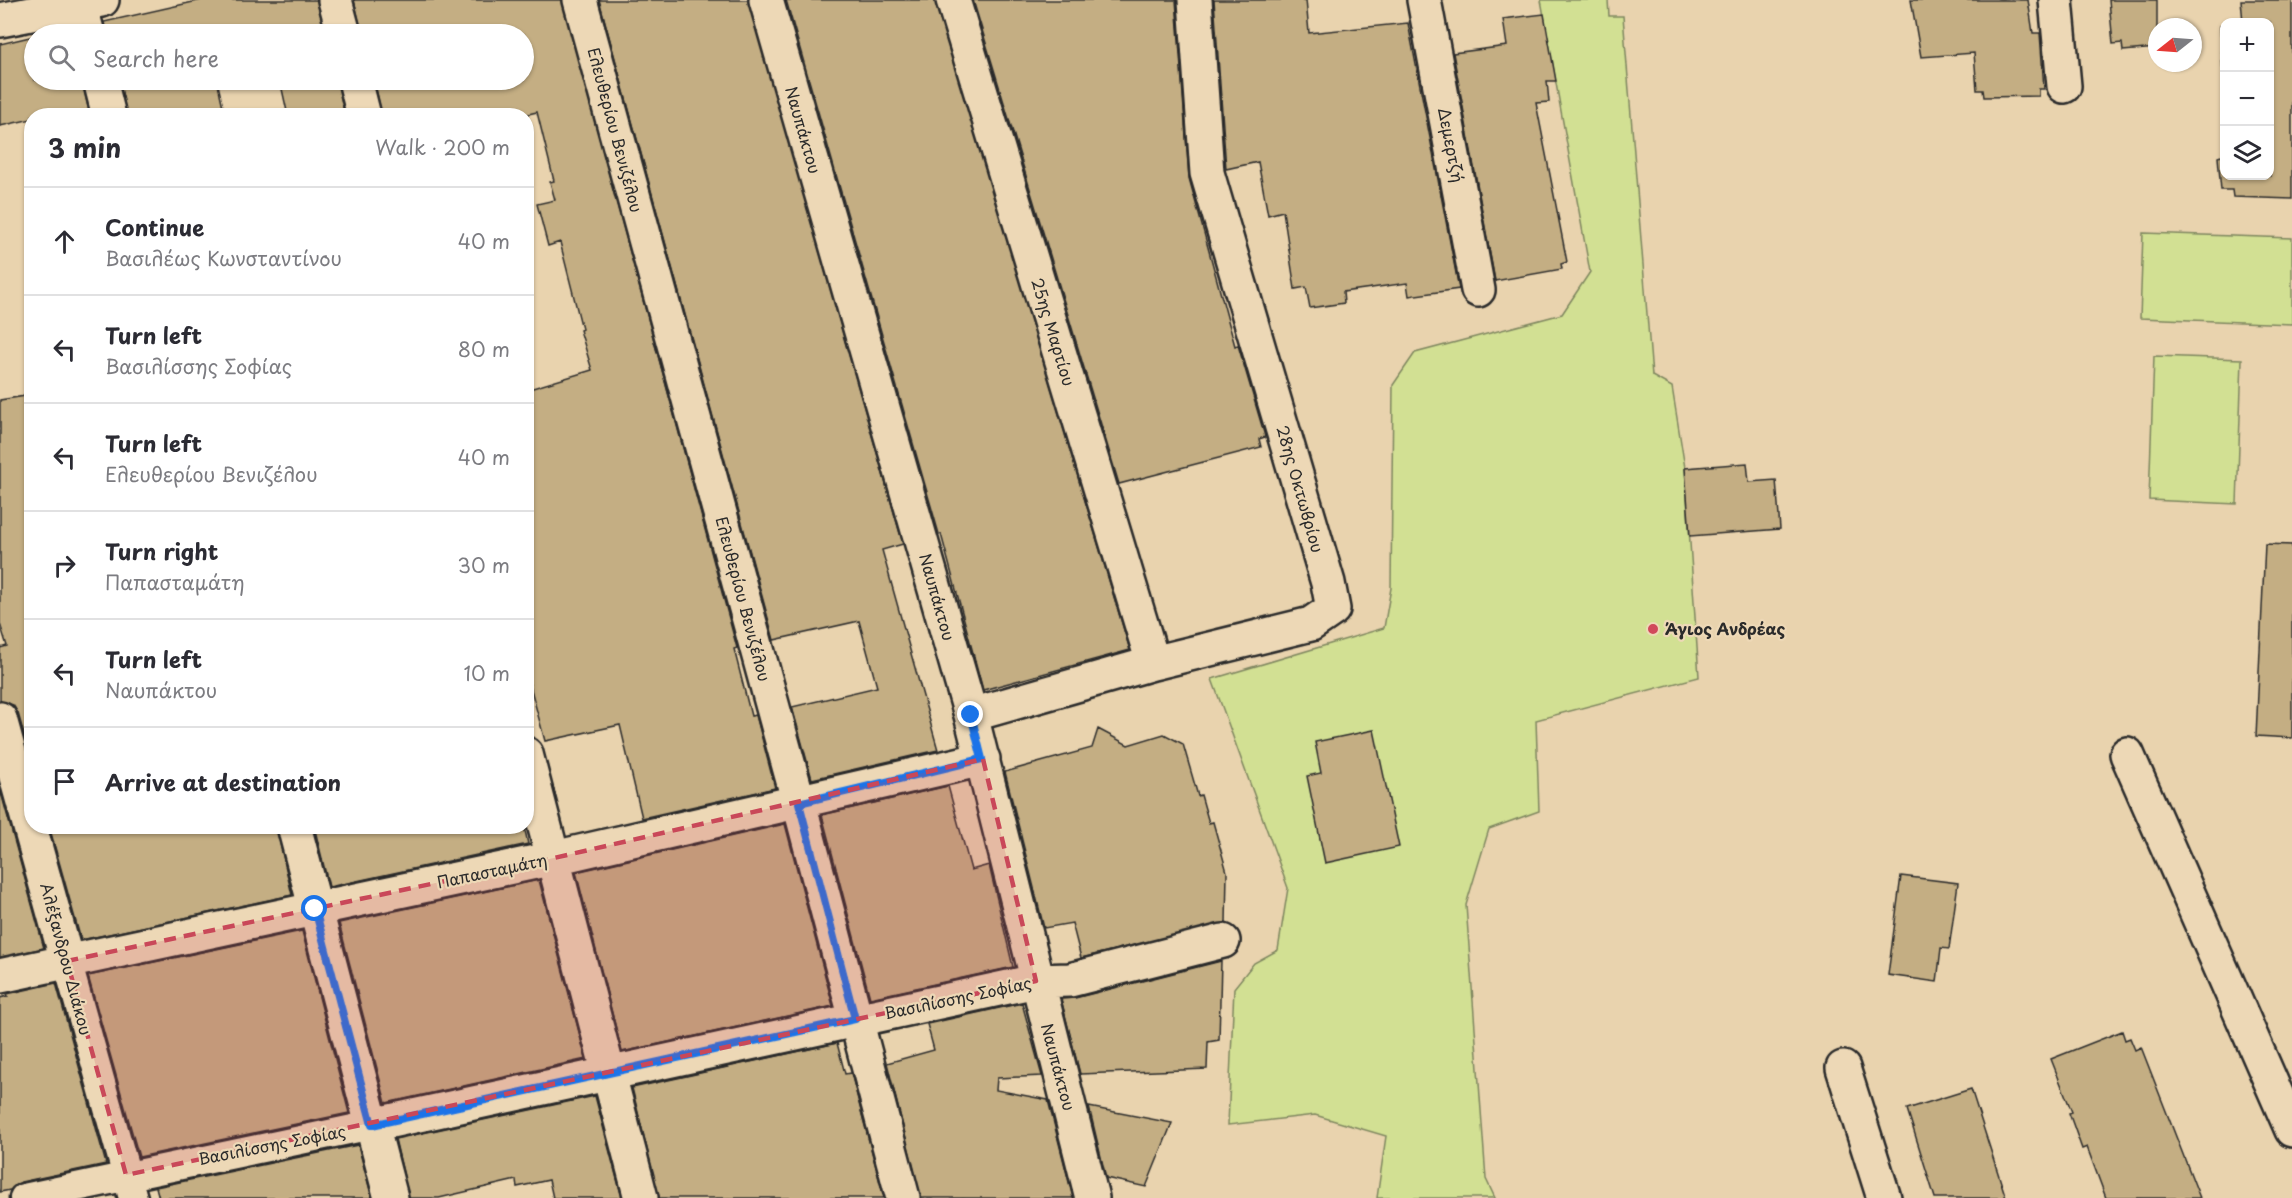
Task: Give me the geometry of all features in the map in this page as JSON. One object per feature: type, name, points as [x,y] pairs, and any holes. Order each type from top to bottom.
[{"type":"street","points":[[335,0],[341,24]]},
{"type":"street","name":"Ελευθερίου Βενιζέλου","points":[[580,0],[799,803],[903,1198]]},
{"type":"street","name":"Ναυπάκτου","points":[[766,0],[971,715],[1092,1198]]},
{"type":"street","name":"25ης Μαρτίου","points":[[953,0],[1153,663]]},
{"type":"street","name":"28ης Οκτωβρίου","points":[[971,715],[1153,663],[1311,624],[1333,609],[1328,583],[1207,173],[1195,0]]},
{"type":"street","name":"Δεμερτζή","points":[[1424,0],[1478,290]]},
{"type":"street","points":[[2056,0],[2064,86]]},
{"type":"street","points":[[0,20],[87,10]]},
{"type":"street","points":[[102,90],[107,108]]},
{"type":"street","points":[[358,90],[362,108]]},
{"type":"street","name":"Αλέξανδρου Διάκου","points":[[0,719],[24,806]]},
{"type":"street","points":[[2127,754],[2292,1130]]},
{"type":"street","name":"Παπασταμάτη","points":[[0,976],[554,858],[982,759]]},
{"type":"street","points":[[534,784],[642,1198]]},
{"type":"street","name":"Αλέξανδρου Διάκου","points":[[32,834],[130,1186]]},
{"type":"street","points":[[296,834],[391,1198]]},
{"type":"street","name":"Βασιλίσσης Σοφίας","points":[[24,1198],[130,1186],[372,1125],[1036,981],[1070,980],[1223,941]]},
{"type":"street","points":[[1843,1068],[1884,1198]]},
{"type":"highlighted area","points":[[983,759],[1036,981],[126,1175],[67,961],[554,858]]},
{"type":"green space","points":[[1541,0],[1608,0],[1609,16],[1623,16],[1652,376],[1672,387],[1685,468],[1699,677],[1536,720],[1539,811],[1489,829],[1466,905],[1486,1179],[1495,1198],[1377,1198],[1386,1136],[1315,1115],[1228,1125],[1234,988],[1254,963],[1278,950],[1288,888],[1212,679],[1384,628],[1391,588],[1393,385],[1415,353],[1562,314],[1590,272]]},
{"type":"green space","points":[[2143,233],[2292,238],[2292,324],[2140,318]]},
{"type":"green space","points":[[2154,356],[2242,359],[2237,504],[2149,500]]},
{"type":"building","points":[[202,0],[317,0],[323,24],[104,24],[104,22]]},
{"type":"building","points":[[354,0],[562,0],[737,648],[734,649],[751,716],[756,715],[775,788],[642,818],[620,725],[545,741],[534,700],[534,388],[592,370],[580,330],[582,329],[560,242],[548,246],[537,204],[555,200],[550,182],[554,181],[537,112],[534,113],[534,108],[380,108],[376,90],[534,90],[534,24],[360,24]]},
{"type":"building","points":[[599,0],[748,0],[903,544],[882,550],[938,750],[812,779],[792,707],[877,687],[859,621],[774,640]]},
{"type":"building","points":[[786,0],[935,0],[1130,650],[983,690],[941,534],[939,534]]},
{"type":"building","points":[[973,0],[1176,0],[1189,178],[1235,346],[1238,345],[1264,433],[1265,437],[1259,439],[1261,447],[1119,484]]},
{"type":"building","points":[[1214,0],[1306,0],[1309,33],[1408,23],[1459,289],[1409,296],[1407,283],[1343,292],[1344,303],[1310,308],[1306,287],[1295,289],[1283,211],[1268,215],[1258,162],[1226,169]]},
{"type":"building","points":[[1911,0],[2028,0],[2033,33],[2040,33],[2044,89],[2039,89],[2039,96],[1984,97],[1983,90],[1977,90],[1974,53],[1921,57]]},
{"type":"building","points":[[2109,0],[2157,0],[2157,18],[2148,18],[2148,49],[2123,51],[2122,43],[2113,44]]},
{"type":"building","points":[[2241,0],[2292,0],[2292,199],[2233,197],[2232,190],[2221,190],[2220,180],[2274,180],[2274,18],[2243,18]]},
{"type":"building","points":[[1544,14],[1556,81],[1547,81],[1549,102],[1536,103],[1567,262],[1561,264],[1562,269],[1495,281],[1453,53],[1507,46],[1503,19]]},
{"type":"building","points":[[24,38],[24,90],[84,90],[88,108],[24,108],[24,121],[0,126],[0,44]]},
{"type":"building","points":[[121,90],[219,90],[223,108],[125,108]]},
{"type":"building","points":[[282,90],[339,90],[343,108],[286,108]]},
{"type":"building","points":[[2220,156],[2220,179],[2218,157]]},
{"type":"building","points":[[24,396],[24,734],[18,713],[13,705],[0,701],[0,648],[7,646],[0,624],[0,400]]},
{"type":"building","points":[[1747,463],[1749,482],[1776,480],[1780,529],[1690,536],[1685,468]]},
{"type":"building","points":[[2265,544],[2292,545],[2292,738],[2256,736]]},
{"type":"building","points":[[1098,729],[1128,745],[1164,734],[1183,744],[1198,796],[1201,795],[1209,823],[1213,822],[1227,872],[1226,923],[1081,958],[1072,923],[1044,928],[1005,772],[1092,748]]},
{"type":"building","points":[[1374,730],[1399,847],[1325,863],[1307,776],[1321,773],[1315,742]]},
{"type":"building","points":[[948,786],[971,870],[989,865],[1013,967],[870,998],[822,815]]},
{"type":"building","points":[[0,789],[44,948],[0,957]]},
{"type":"building","points":[[785,824],[833,1006],[622,1052],[576,872]]},
{"type":"building","points":[[51,834],[278,834],[292,895],[81,940]]},
{"type":"building","points":[[316,834],[526,834],[528,844],[329,887]]},
{"type":"building","points":[[1901,876],[1958,883],[1949,949],[1941,948],[1937,982],[1888,975]]},
{"type":"building","points":[[539,880],[586,1059],[386,1103],[339,923]]},
{"type":"building","points":[[302,931],[349,1113],[139,1157],[88,976]]},
{"type":"building","points":[[1221,961],[1219,1040],[1208,1042],[1207,1069],[1080,1074],[1061,999],[1075,998]]},
{"type":"building","points":[[56,983],[106,1164],[21,1182],[10,1190],[0,1192],[0,998],[8,996],[7,994]]},
{"type":"building","points":[[1022,1003],[1042,1076],[997,1078],[996,1090],[1048,1100],[1073,1198],[921,1198],[887,1063],[934,1050],[927,1024]]},
{"type":"building","points":[[2122,1031],[2125,1040],[2130,1038],[2135,1050],[2141,1047],[2200,1198],[2106,1198],[2087,1147],[2082,1149],[2069,1113],[2072,1112],[2051,1059]]},
{"type":"building","points":[[837,1043],[845,1074],[851,1073],[884,1198],[659,1198],[632,1088]]},
{"type":"building","points":[[1971,1089],[2006,1198],[1935,1198],[1907,1109]]},
{"type":"building","points":[[595,1096],[622,1198],[553,1198],[549,1180],[517,1187],[516,1180],[439,1198],[409,1198],[395,1139]]},
{"type":"building","points":[[1089,1107],[1172,1123],[1146,1187],[1106,1178]]},
{"type":"building","points":[[358,1145],[372,1198],[159,1198],[156,1187]]},
{"type":"place","name":"Άγιος Ανδρέας","points":[[1653,629]]},
{"type":"route","points":[[315,909],[372,1125],[855,1019],[799,803],[982,759],[971,715]]}]
